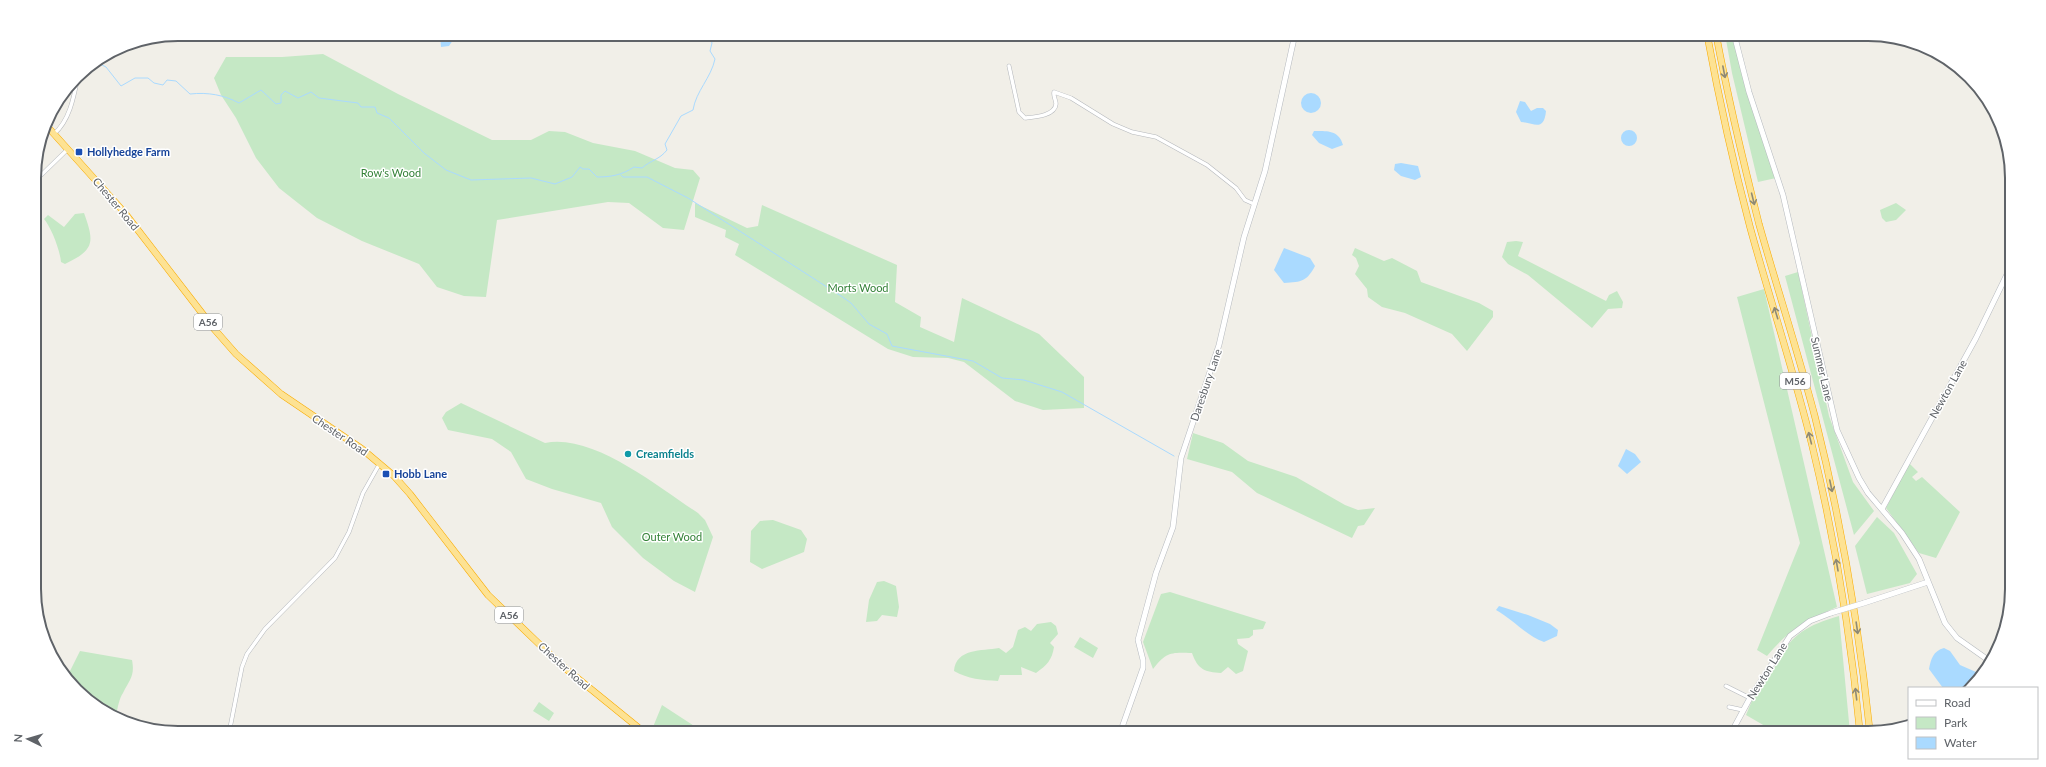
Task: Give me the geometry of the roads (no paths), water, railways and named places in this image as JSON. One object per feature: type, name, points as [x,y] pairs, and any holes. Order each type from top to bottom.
[{"type":"highway","name":"M56","points":[[1708,41],[1735,166],[1796,384],[1820,479],[1842,594],[1859,726]]},
{"type":"highway","name":"M56","points":[[1717,41],[1735,126],[1752,196],[1805,380],[1829,477],[1858,630],[1869,726]]},
{"type":"highway","name":"Chester Road","points":[[50,129],[124,212],[215,330],[236,354],[281,394],[380,463],[406,490],[488,595],[560,664],[637,726]]},
{"type":"street","name":"Daresbury Lane","points":[[1122,726],[1143,668],[1143,660],[1138,640],[1156,573],[1172,527],[1182,458],[1219,345],[1240,251],[1265,171],[1293,41]]},
{"type":"street","name":"Summer Lane","points":[[1736,41],[1749,92],[1783,194],[1837,430],[1859,478],[1911,546],[1928,582],[1939,614],[1948,628],[1964,644],[1986,659]]},
{"type":"street","points":[[1009,66],[1019,112],[1025,118],[1049,113],[1054,110],[1056,104],[1054,92],[1071,98],[1113,124],[1132,132],[1156,137],[1207,165],[1236,188],[1245,200],[1254,204]]},
{"type":"street","points":[[54,134],[61,127],[70,109],[75,88]]},
{"type":"street","points":[[41,175],[68,149]]},
{"type":"street","name":"Newton Lane","points":[[1882,509],[1976,338],[2005,278]]},
{"type":"street","points":[[230,726],[246,654],[265,629],[335,558],[349,532],[363,493],[380,463]]},
{"type":"street","name":"Newton Lane","points":[[1734,726],[1790,636],[1810,621],[1928,582]]},
{"type":"street","points":[[1726,686],[1750,698]]},
{"type":"street","points":[[1736,708],[1738,703]]},
{"type":"street","points":[[1729,707],[1743,710]]},
{"type":"water","points":[[441,41],[452,41],[449,46],[441,47]]},
{"type":"water","points":[[1311,93],[1318,96],[1321,103],[1318,110],[1311,113],[1304,110],[1301,103],[1304,96]]},
{"type":"water","points":[[1520,101],[1525,102],[1531,111],[1537,108],[1543,108],[1546,111],[1545,118],[1541,124],[1538,125],[1521,122],[1516,112]]},
{"type":"water","points":[[1629,130],[1636,135],[1637,138],[1632,145],[1629,146],[1622,141],[1621,138],[1626,131]]},
{"type":"water","points":[[1314,131],[1332,132],[1339,136],[1343,145],[1332,149],[1319,143],[1312,135]]},
{"type":"water","points":[[1401,163],[1418,166],[1421,177],[1415,180],[1401,176],[1394,170],[1395,164]]},
{"type":"water","points":[[1284,248],[1310,258],[1315,266],[1309,275],[1303,280],[1284,283],[1274,270]]},
{"type":"water","points":[[1626,449],[1635,454],[1641,462],[1627,474],[1618,466]]},
{"type":"water","points":[[1499,606],[1550,624],[1558,630],[1557,636],[1544,642],[1537,639],[1496,610]]},
{"type":"water","points":[[1944,648],[1950,651],[1960,665],[1976,672],[1963,687],[1942,687],[1929,669],[1933,656],[1940,649]]},
{"type":"waterway","points":[[101,65],[106,67],[121,86],[135,78],[148,78],[154,83],[163,85],[167,80],[176,81],[190,94],[203,93],[216,95],[239,103],[261,90],[276,104],[281,103],[281,95],[285,91],[298,98],[311,92],[319,98],[358,103],[361,107],[375,107],[377,113],[389,118],[424,153],[446,170],[471,180],[531,178],[555,184],[572,177],[580,167],[583,169],[589,169],[597,177],[612,176],[621,174],[634,167],[642,168],[664,153],[667,150],[665,144],[681,116],[693,110],[697,97],[713,66],[715,59],[710,51],[711,41]]},
{"type":"waterway","points":[[621,175],[623,177],[647,177],[688,198],[851,303],[869,324],[887,334],[892,346],[973,361],[1002,378],[1024,380],[1062,392],[1174,456]]},
{"type":"place","name":"Hollyhedge Farm","points":[[79,152]]},
{"type":"place","name":"Creamfields","points":[[628,454]]},
{"type":"place","name":"Hobb Lane","points":[[386,474]]},
{"type":"park label","name":"Row's Wood","points":[[391,173]]},
{"type":"park label","name":"Morts Wood","points":[[858,288]]},
{"type":"park label","name":"Outer Wood","points":[[672,537]]}]
